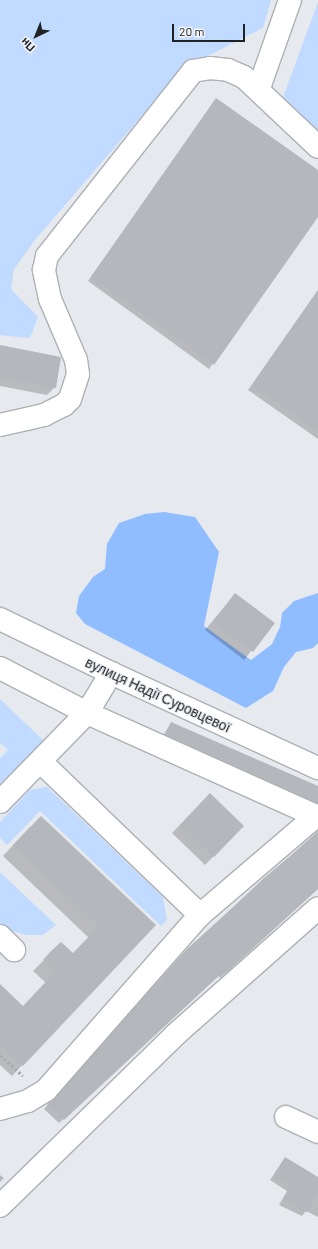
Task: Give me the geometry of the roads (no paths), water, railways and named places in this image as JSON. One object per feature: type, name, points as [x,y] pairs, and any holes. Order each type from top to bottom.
[{"type":"street","points":[[258,88],[290,0]]},
{"type":"street","points":[[0,425],[44,415],[64,405],[75,387],[78,374],[76,360],[50,299],[44,270],[48,256],[193,72],[210,68],[228,70],[244,77],[258,88],[318,147]]},
{"type":"street","name":"вулиця Надії Суровцевої","points":[[0,619],[111,673],[318,768]]},
{"type":"street","points":[[0,668],[87,713],[317,816],[200,915],[41,1093],[28,1101],[0,1109]]},
{"type":"street","points":[[0,802],[41,762],[87,713],[103,689],[111,673]]},
{"type":"street","points":[[41,762],[200,915]]},
{"type":"street","points":[[0,1206],[175,1035],[318,908]]},
{"type":"street","points":[[286,1117],[318,1132]]}]
